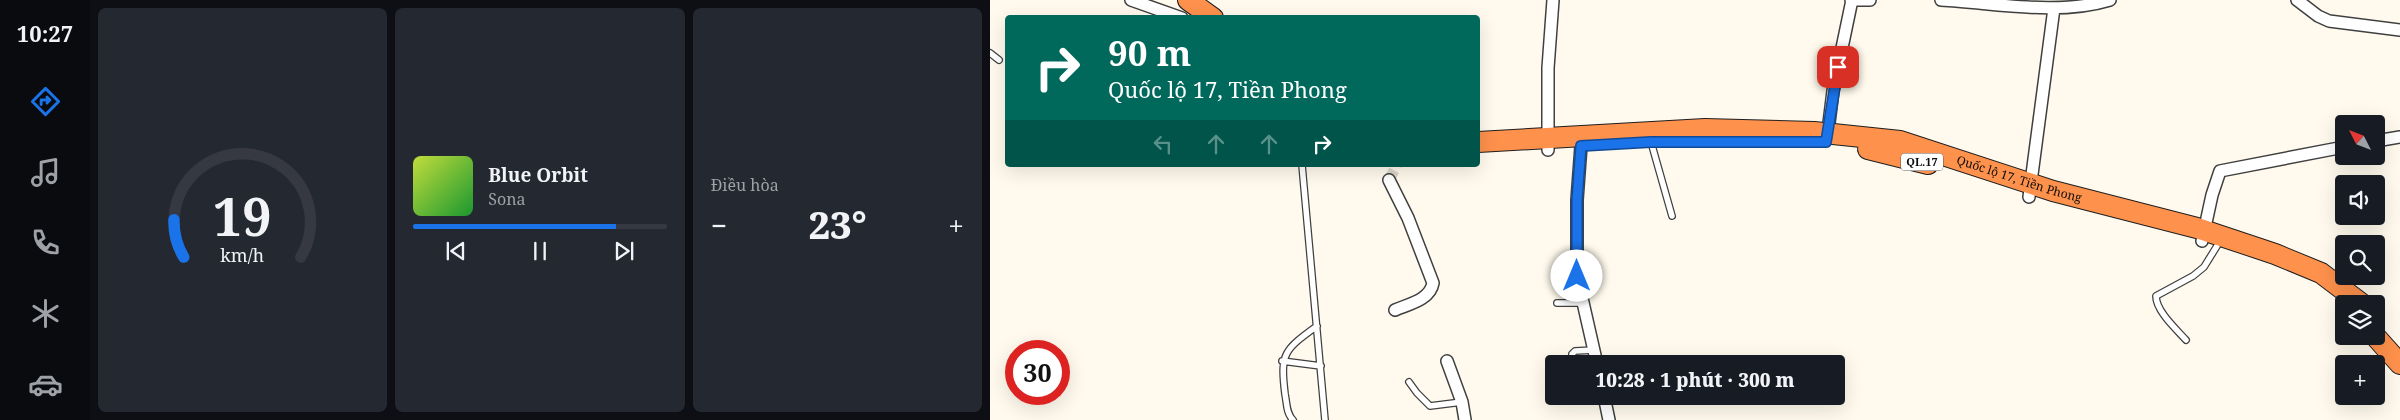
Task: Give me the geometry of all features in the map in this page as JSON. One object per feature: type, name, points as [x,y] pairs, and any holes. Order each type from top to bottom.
[{"type":"highway","points":[[1173,0],[1193,15]]},
{"type":"highway","points":[[1188,0],[1209,15]]},
{"type":"highway","name":"Quốc lộ 17, Tiền Phong","points":[[1480,150],[1705,129],[1827,138],[2030,190],[2208,239],[2276,254],[2321,273],[2350,295]]},
{"type":"highway","name":"Quốc lộ 17, Tiền Phong","points":[[1480,142],[1581,146],[1651,142],[1827,138]]},
{"type":"highway","name":"Quốc lộ 17, Tiền Phong","points":[[2208,239],[2308,280],[2335,298]]},
{"type":"highway","points":[[2385,331],[2400,347]]},
{"type":"highway","points":[[2383,345],[2400,364]]},
{"type":"street","points":[[1131,0],[1174,15]]},
{"type":"street","points":[[1548,144],[1548,68],[1554,0]]},
{"type":"street","points":[[1827,138],[1833,91],[1852,0],[1870,0]]},
{"type":"street","points":[[1942,0],[2060,6],[2092,6],[2110,0]]},
{"type":"street","points":[[2297,0],[2318,16],[2329,20],[2400,30]]},
{"type":"street","points":[[2030,190],[2046,72],[2060,6]]},
{"type":"street","points":[[2385,140],[2400,137]]},
{"type":"street","points":[[1581,146],[1577,200],[1577,276],[1578,289],[1585,303],[1595,355]]},
{"type":"street","points":[[2208,239],[2212,195],[2220,171],[2335,149]]},
{"type":"street","points":[[1389,180],[1419,245],[1433,283],[1432,290],[1422,299],[1395,310]]},
{"type":"street","points":[[1447,361],[1462,402],[1465,420]]},
{"type":"street","points":[[1606,405],[1609,420]]},
{"type":"lane","points":[[990,52],[1000,60]]},
{"type":"lane","points":[[1651,142],[1672,216]]},
{"type":"lane","points":[[1302,167],[1325,420]]},
{"type":"lane","points":[[2186,340],[2156,302],[2156,296],[2193,276],[2204,267],[2208,239]]},
{"type":"lane","points":[[1557,303],[1585,303]]},
{"type":"lane","points":[[1293,420],[1288,410],[1282,361],[1296,341],[1317,326]]},
{"type":"lane","points":[[1572,355],[1575,351],[1594,350]]},
{"type":"lane","points":[[1282,361],[1321,366]]},
{"type":"lane","points":[[1409,382],[1416,393],[1430,406],[1462,402]]},
{"type":"tunnel","points":[[1389,180],[1396,167]]},
{"type":"route","points":[[1577,276],[1577,200],[1581,146],[1651,142],[1826,142],[1838,67]]}]
